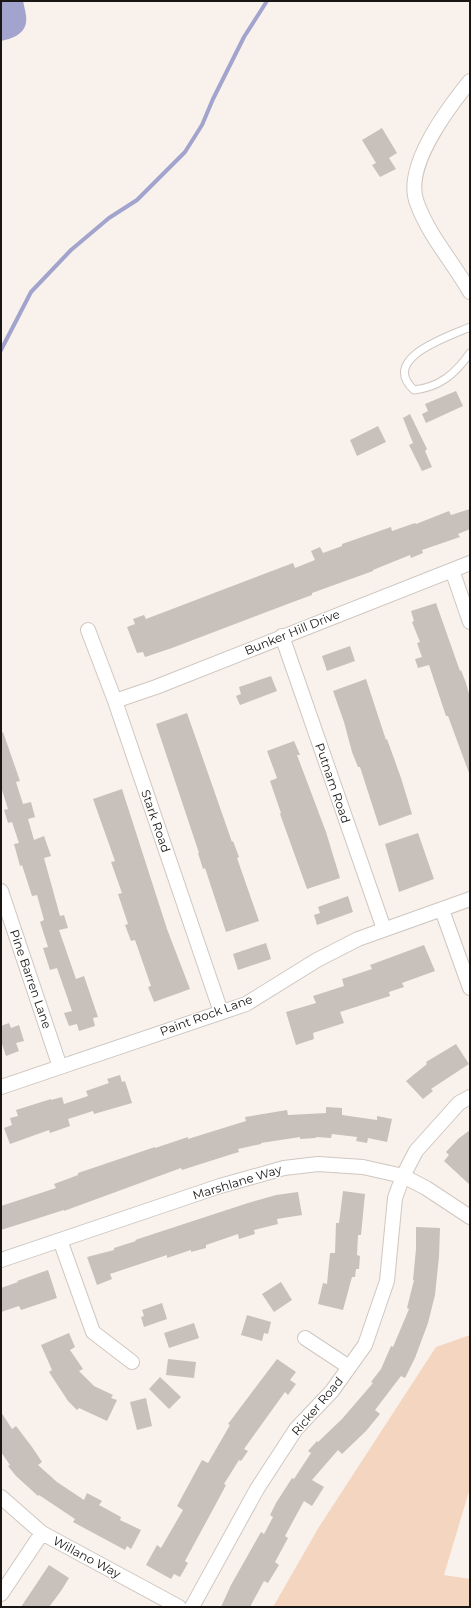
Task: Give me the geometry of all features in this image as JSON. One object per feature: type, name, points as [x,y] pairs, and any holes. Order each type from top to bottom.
[{"type":"street","points":[[470,82],[453,101],[436,128],[420,160],[414,186],[416,202],[424,219],[440,247],[470,292]]},
{"type":"street","name":"Bunker Hill Drive","points":[[115,701],[156,687],[470,563]]},
{"type":"street","points":[[452,570],[470,622]]},
{"type":"street","name":"Stark Road","points":[[88,630],[115,701],[221,1012]]},
{"type":"street","name":"Putnam Road","points":[[282,636],[384,929]]},
{"type":"street","name":"Pine Barren Lane","points":[[1,891],[5,918],[60,1067]]},
{"type":"street","name":"Paint Rock Lane","points":[[1,1087],[246,1004],[317,960],[358,939],[470,899]]},
{"type":"street","points":[[442,910],[470,988]]},
{"type":"street","name":"Ricker Road","points":[[192,1607],[257,1489],[278,1456],[296,1429],[332,1391],[365,1345],[387,1281],[395,1198],[403,1176],[416,1151],[459,1103],[470,1097]]},
{"type":"street","name":"Marshlane Way","points":[[1,1260],[220,1186],[284,1168],[318,1164],[363,1167],[403,1176],[426,1188],[470,1217]]},
{"type":"street","points":[[60,1240],[93,1332],[132,1362]]},
{"type":"street","points":[[305,1338],[349,1368]]},
{"type":"street","name":"Willano Way","points":[[1,1497],[42,1533],[179,1607]]},
{"type":"street","points":[[1,1594],[42,1533]]},
{"type":"lane","points":[[470,327],[429,344],[415,354],[406,365],[404,374],[407,384],[414,390],[428,388],[446,380],[470,353]]},
{"type":"shaded area","points":[[470,1335],[470,1488],[444,1575],[470,1579],[470,1607],[273,1607],[319,1527],[436,1347]]},
{"type":"water","points":[[1,1],[23,1],[26,25],[21,32],[14,37],[1,41]]},
{"type":"building","points":[[382,128],[397,153],[389,158],[396,169],[380,177],[372,165],[376,163],[362,140]]},
{"type":"building","points":[[456,391],[463,406],[426,423],[422,414],[428,411],[425,404]]},
{"type":"building","points":[[410,414],[427,449],[425,451],[432,467],[422,471],[409,445],[413,443],[403,418]]},
{"type":"building","points":[[378,426],[386,442],[357,456],[350,440]]},
{"type":"building","points":[[470,509],[470,529],[458,534],[460,537],[422,550],[423,553],[411,558],[410,555],[373,571],[312,593],[312,595],[172,648],[145,657],[143,652],[137,653],[127,627],[135,624],[133,619],[144,615],[146,619],[293,563],[295,568],[315,560],[311,551],[320,547],[323,553],[342,546],[342,544],[391,527],[392,531],[415,523],[416,524],[449,511],[451,515]]},
{"type":"building","points":[[436,603],[460,671],[461,670],[466,683],[470,698],[470,773],[448,716],[446,716],[429,665],[418,668],[415,659],[422,657],[417,643],[420,642],[412,622],[414,621],[411,611]]},
{"type":"building","points":[[350,646],[355,661],[327,671],[322,656]]},
{"type":"building","points":[[271,676],[277,691],[240,705],[236,696],[241,694],[239,687]]},
{"type":"building","points":[[366,679],[412,814],[379,826],[360,767],[358,767],[352,752],[344,722],[333,691]]},
{"type":"building","points":[[187,713],[232,842],[233,841],[239,857],[237,858],[259,921],[226,932],[205,868],[203,869],[156,724]]},
{"type":"building","points":[[3,732],[20,781],[16,782],[23,804],[31,802],[35,817],[28,819],[34,840],[44,836],[51,856],[44,858],[60,916],[64,915],[68,928],[59,930],[76,979],[84,976],[98,1017],[93,1018],[95,1026],[79,1031],[77,1024],[69,1026],[64,1013],[72,1011],[57,968],[50,970],[43,948],[48,947],[40,922],[44,920],[37,895],[32,896],[22,865],[20,866],[14,844],[19,843],[12,822],[8,823],[4,810],[8,809],[1,787],[1,733]]},
{"type":"building","points":[[294,741],[300,755],[297,755],[326,832],[340,878],[307,889],[280,814],[281,813],[270,781],[277,778],[267,751]]},
{"type":"building","points":[[122,789],[167,929],[190,989],[154,1002],[148,987],[151,986],[135,940],[131,941],[125,925],[128,924],[118,894],[122,893],[111,862],[115,861],[93,799]]},
{"type":"building","points":[[418,833],[434,879],[399,892],[385,844]]},
{"type":"building","points":[[348,896],[353,912],[317,925],[314,915],[320,913],[318,907]]},
{"type":"building","points":[[266,943],[271,959],[238,970],[233,954]]},
{"type":"building","points":[[424,945],[435,971],[402,983],[404,987],[389,992],[390,996],[340,1012],[344,1023],[313,1033],[314,1039],[296,1045],[286,1012],[316,1003],[313,996],[344,986],[342,979],[372,969],[370,965]]},
{"type":"building","points":[[9,1023],[11,1028],[19,1025],[24,1041],[16,1043],[19,1051],[6,1056],[1,1041],[1,1026]]},
{"type":"building","points":[[456,1044],[469,1064],[431,1089],[433,1091],[423,1099],[406,1081],[427,1064],[426,1062]]},
{"type":"building","points":[[120,1075],[122,1082],[125,1081],[132,1103],[94,1114],[93,1111],[68,1119],[70,1126],[50,1133],[49,1130],[10,1144],[4,1128],[12,1125],[10,1118],[18,1116],[16,1110],[51,1099],[62,1097],[64,1104],[88,1096],[86,1091],[109,1083],[107,1079]]},
{"type":"building","points":[[326,1107],[342,1108],[342,1115],[377,1120],[377,1116],[392,1119],[387,1142],[368,1138],[367,1143],[356,1141],[357,1137],[332,1134],[331,1138],[316,1137],[300,1139],[300,1137],[261,1143],[238,1149],[239,1152],[182,1170],[181,1168],[64,1211],[1,1230],[1,1206],[56,1188],[54,1184],[78,1175],[78,1173],[155,1147],[188,1137],[188,1139],[246,1121],[245,1117],[287,1110],[288,1115],[326,1113]]},
{"type":"building","points":[[470,1130],[470,1185],[444,1161],[449,1155],[446,1152],[458,1139]]},
{"type":"building","points":[[343,1191],[365,1194],[361,1235],[358,1235],[357,1255],[360,1256],[359,1269],[356,1269],[355,1277],[352,1277],[343,1310],[318,1304],[323,1283],[327,1284],[330,1253],[335,1253],[336,1223],[339,1223]]},
{"type":"building","points":[[298,1192],[302,1215],[277,1219],[278,1224],[254,1230],[255,1234],[239,1239],[238,1234],[206,1245],[206,1248],[191,1252],[191,1250],[167,1258],[167,1255],[110,1274],[112,1279],[97,1285],[87,1257],[114,1250],[114,1248],[136,1241],[135,1240],[248,1203],[276,1195]]},
{"type":"building","points":[[416,1227],[440,1228],[439,1257],[435,1295],[428,1323],[415,1358],[405,1378],[401,1376],[375,1410],[380,1414],[366,1431],[342,1454],[338,1450],[312,1480],[324,1487],[312,1506],[304,1501],[285,1536],[288,1538],[275,1562],[279,1565],[268,1583],[264,1581],[250,1607],[221,1607],[231,1585],[261,1532],[264,1534],[273,1517],[270,1515],[276,1503],[292,1478],[294,1479],[311,1453],[308,1451],[342,1419],[373,1383],[371,1382],[381,1369],[391,1346],[393,1347],[409,1309],[407,1308],[414,1280]]},
{"type":"building","points":[[48,1270],[57,1298],[21,1310],[19,1306],[1,1312],[1,1288]]},
{"type":"building","points":[[281,1282],[292,1300],[274,1312],[262,1294]]},
{"type":"building","points":[[162,1303],[167,1319],[144,1327],[141,1317],[144,1316],[142,1310]]},
{"type":"building","points":[[247,1315],[271,1322],[268,1334],[264,1333],[262,1341],[241,1335]]},
{"type":"building","points":[[194,1323],[199,1338],[169,1348],[164,1333]]},
{"type":"building","points":[[69,1333],[75,1347],[70,1350],[83,1369],[79,1371],[94,1386],[113,1395],[111,1398],[117,1400],[107,1421],[79,1408],[77,1410],[68,1401],[49,1372],[52,1370],[41,1345]]},
{"type":"building","points":[[168,1359],[196,1362],[194,1378],[166,1375]]},
{"type":"building","points":[[277,1359],[296,1372],[290,1380],[296,1384],[288,1395],[285,1392],[244,1449],[248,1451],[241,1461],[239,1460],[224,1484],[226,1485],[185,1561],[188,1563],[180,1577],[174,1574],[171,1579],[146,1565],[157,1545],[161,1548],[183,1510],[177,1506],[202,1460],[208,1463],[230,1425],[228,1424]]},
{"type":"building","points":[[160,1377],[181,1397],[169,1409],[149,1389]]},
{"type":"building","points":[[146,1398],[152,1426],[137,1430],[130,1402]]},
{"type":"building","points":[[1,1412],[12,1429],[16,1426],[32,1447],[42,1462],[38,1465],[57,1482],[84,1500],[87,1493],[102,1501],[99,1505],[121,1517],[120,1520],[141,1530],[131,1549],[127,1546],[125,1550],[73,1522],[75,1519],[39,1495],[38,1496],[16,1476],[8,1466],[10,1465],[1,1452]]},
{"type":"building","points":[[49,1565],[69,1578],[61,1591],[49,1607],[21,1607]]},
{"type":"waterway","points":[[1,350],[31,292],[71,250],[109,218],[137,200],[185,152],[202,125],[213,99],[244,37],[267,1]]}]
